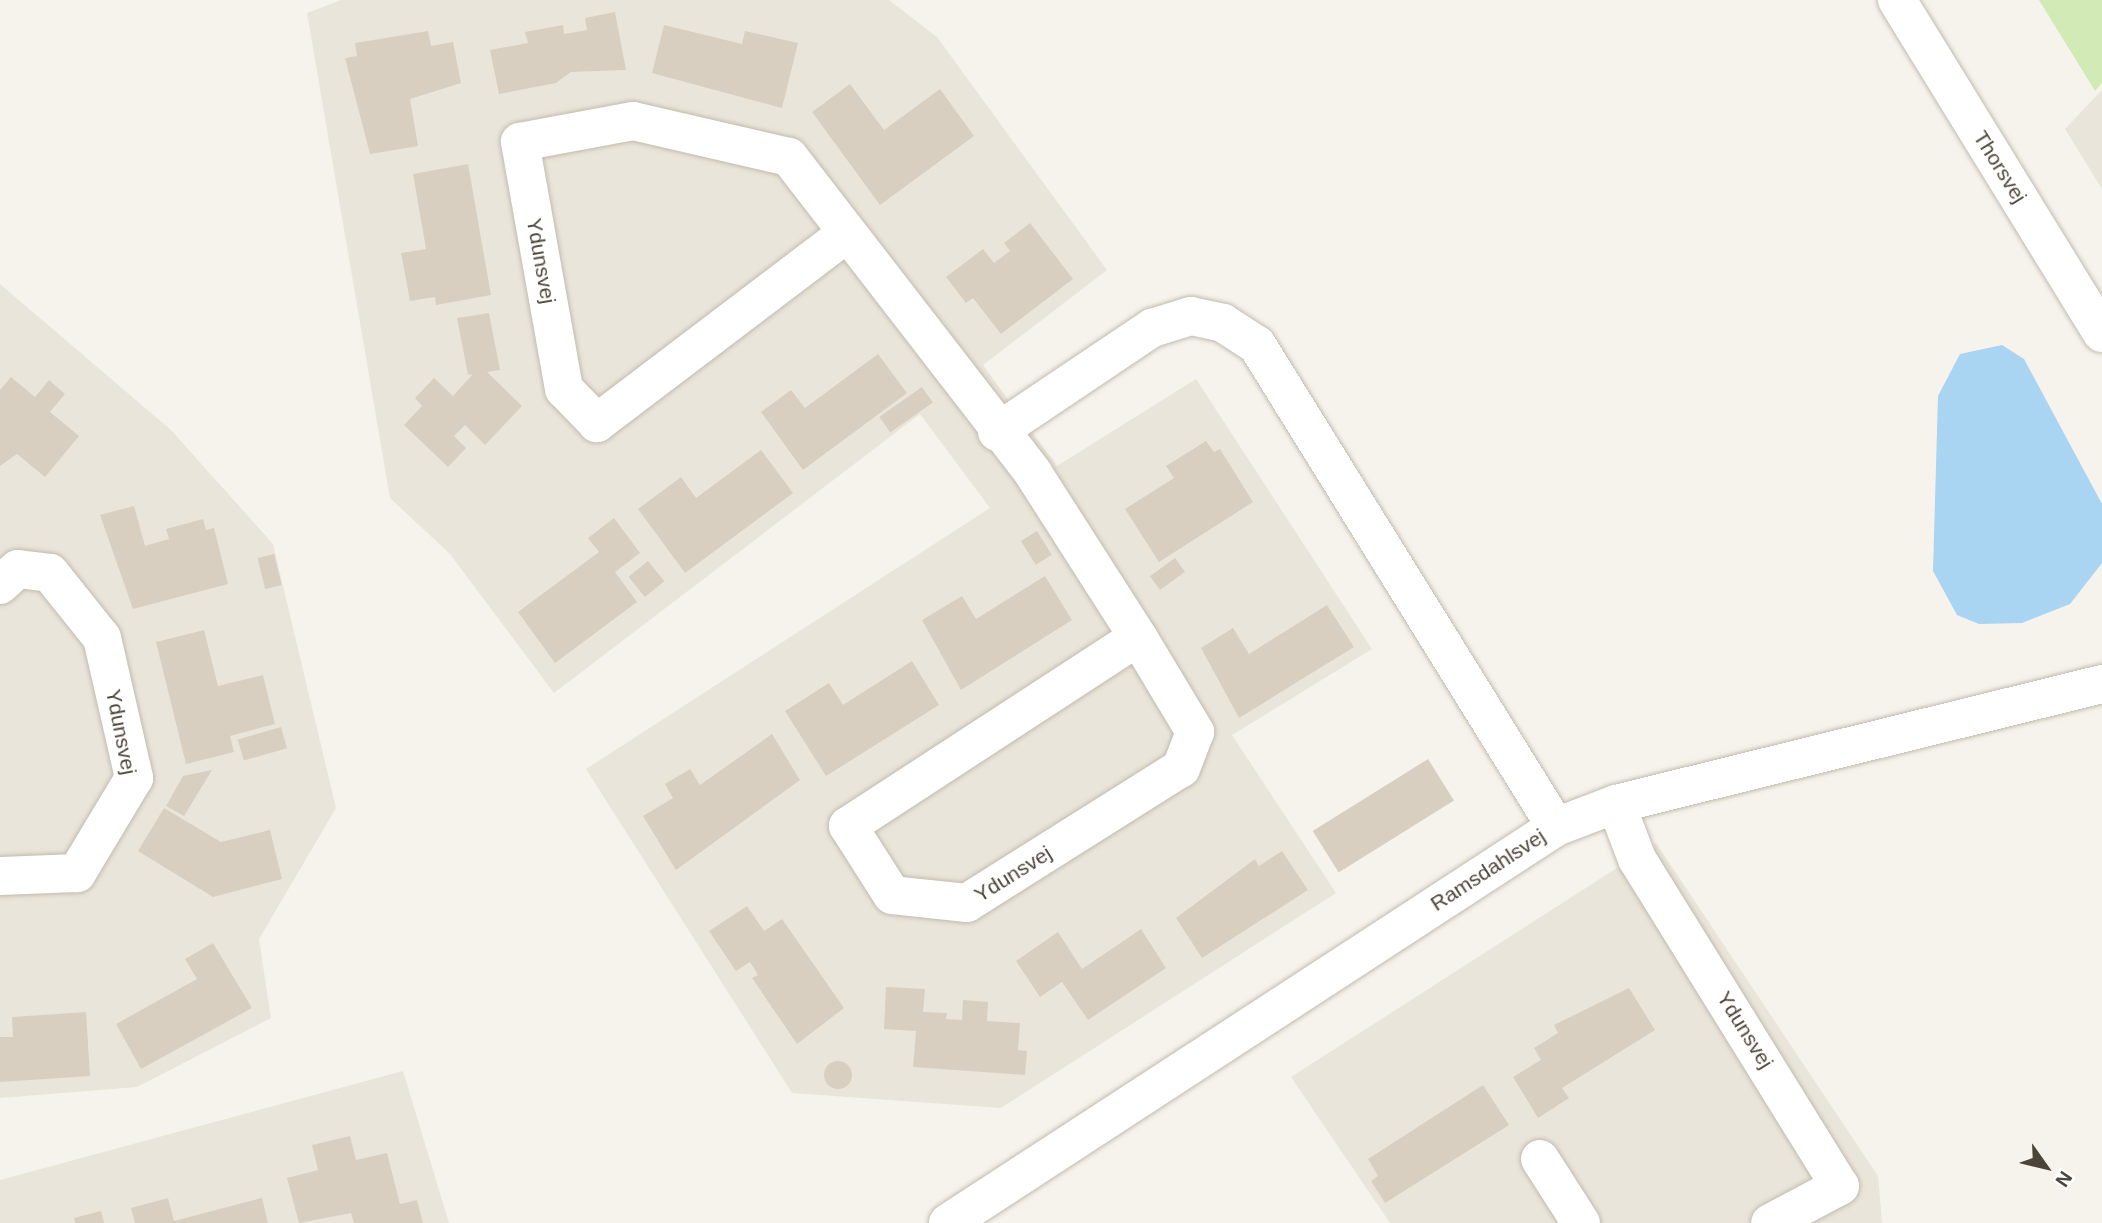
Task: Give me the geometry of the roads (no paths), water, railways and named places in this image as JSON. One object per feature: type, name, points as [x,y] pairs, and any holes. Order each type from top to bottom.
[{"type":"street","name":"Thorsvej","points":[[1897,0],[2102,333]]},
{"type":"street","name":"Ydunsvej","points":[[846,234],[597,423],[564,390],[520,142],[633,121],[789,158],[997,432],[1033,473],[1138,637],[1195,732],[1181,768],[967,903],[892,895],[848,825],[1138,637]]},
{"type":"street","points":[[997,432],[1152,328],[1191,316],[1223,323],[1257,345],[1556,827]]},
{"type":"street","name":"Ydunsvej","points":[[0,584],[18,569],[50,573],[102,638],[134,778],[77,873],[0,876]]},
{"type":"street","name":"Ramsdahlsvej","points":[[948,1223],[1556,827],[1616,804],[2102,684]]},
{"type":"street","name":"Ydunsvej","points":[[1616,804],[1637,859],[1840,1186],[1770,1223]]},
{"type":"street","points":[[1540,1159],[1581,1223]]},
{"type":"water","points":[[2002,345],[2024,359],[2102,504],[2102,563],[2070,604],[2022,623],[1979,624],[1957,615],[1933,571],[1938,396],[1960,354]]}]
